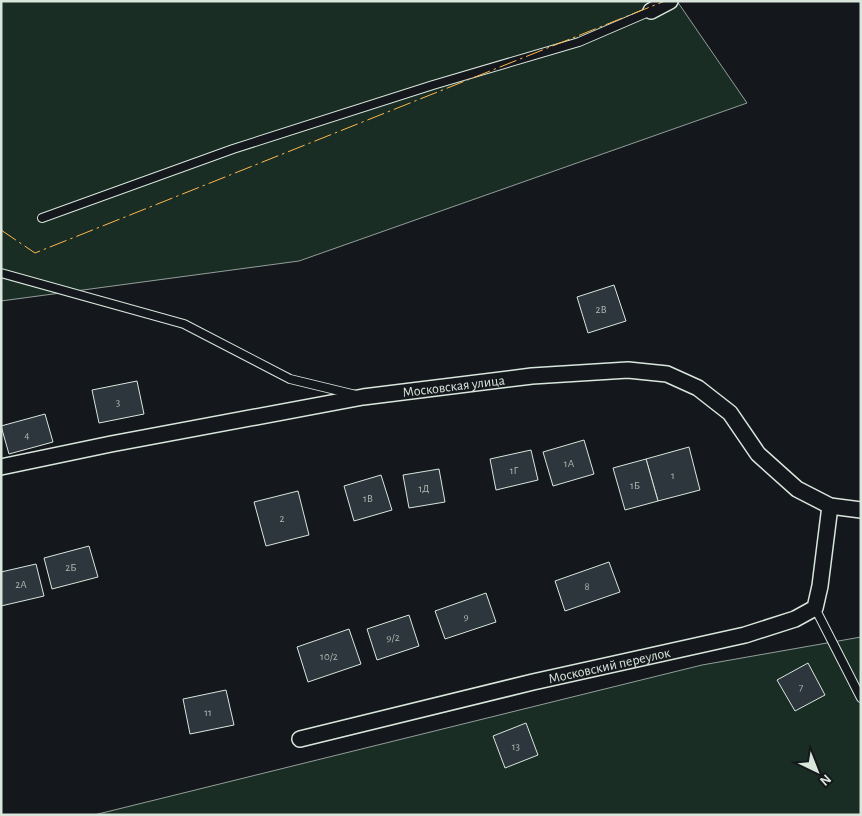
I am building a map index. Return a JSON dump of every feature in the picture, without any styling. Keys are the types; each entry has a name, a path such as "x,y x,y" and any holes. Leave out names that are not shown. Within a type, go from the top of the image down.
{"street":[{"path":"651,11 670,1"},
{"name":"Московская улица","path":"1,467 112,444 363,397 532,376 628,370 667,374 698,388 730,413 758,454 797,489 830,506 861,510"},
{"path":"815,608 820,586 830,506"},
{"name":"Московский переулок","path":"300,740 533,682 745,635 795,618 815,608"}],"lane":[{"path":"42,218 233,149 433,85 579,42 651,11"},
{"path":"1,273 184,324 290,379 363,397"},
{"path":"815,608 861,698"}],"green space":[{"path":"1,1 677,1 747,103 299,261 1,301"},
{"path":"861,637 861,815 94,815 702,665"}],"building":[{"path":"614,285 626,321 588,333 577,297"},
{"path":"137,381 144,414 99,423 92,390"},
{"path":"45,414 53,442 9,454 1,426"},
{"path":"584,440 594,474 553,486 543,452"},
{"path":"689,447 700,490 658,501 646,459"},
{"path":"531,450 538,480 496,490 490,459"},
{"path":"646,459 658,501 625,510 613,468"},
{"path":"439,469 445,502 409,508 403,475"},
{"path":"381,475 392,510 354,521 344,486"},
{"path":"298,491 309,535 266,546 254,502"},
{"path":"89,546 98,577 52,589 44,558"},
{"path":"609,562 620,592 565,611 555,581"},
{"path":"36,564 44,596 1,606 1,572"},
{"path":"486,593 496,622 445,639 435,611"},
{"path":"409,615 419,646 377,660 367,629"},
{"path":"349,629 361,664 308,682 297,647"},
{"path":"808,663 825,695 795,711 777,680"},
{"path":"226,690 234,725 190,734 183,699"},
{"path":"526,723 538,755 505,768 493,736"}],"power":[{"path":"1,230 35,253 665,1"}]}
